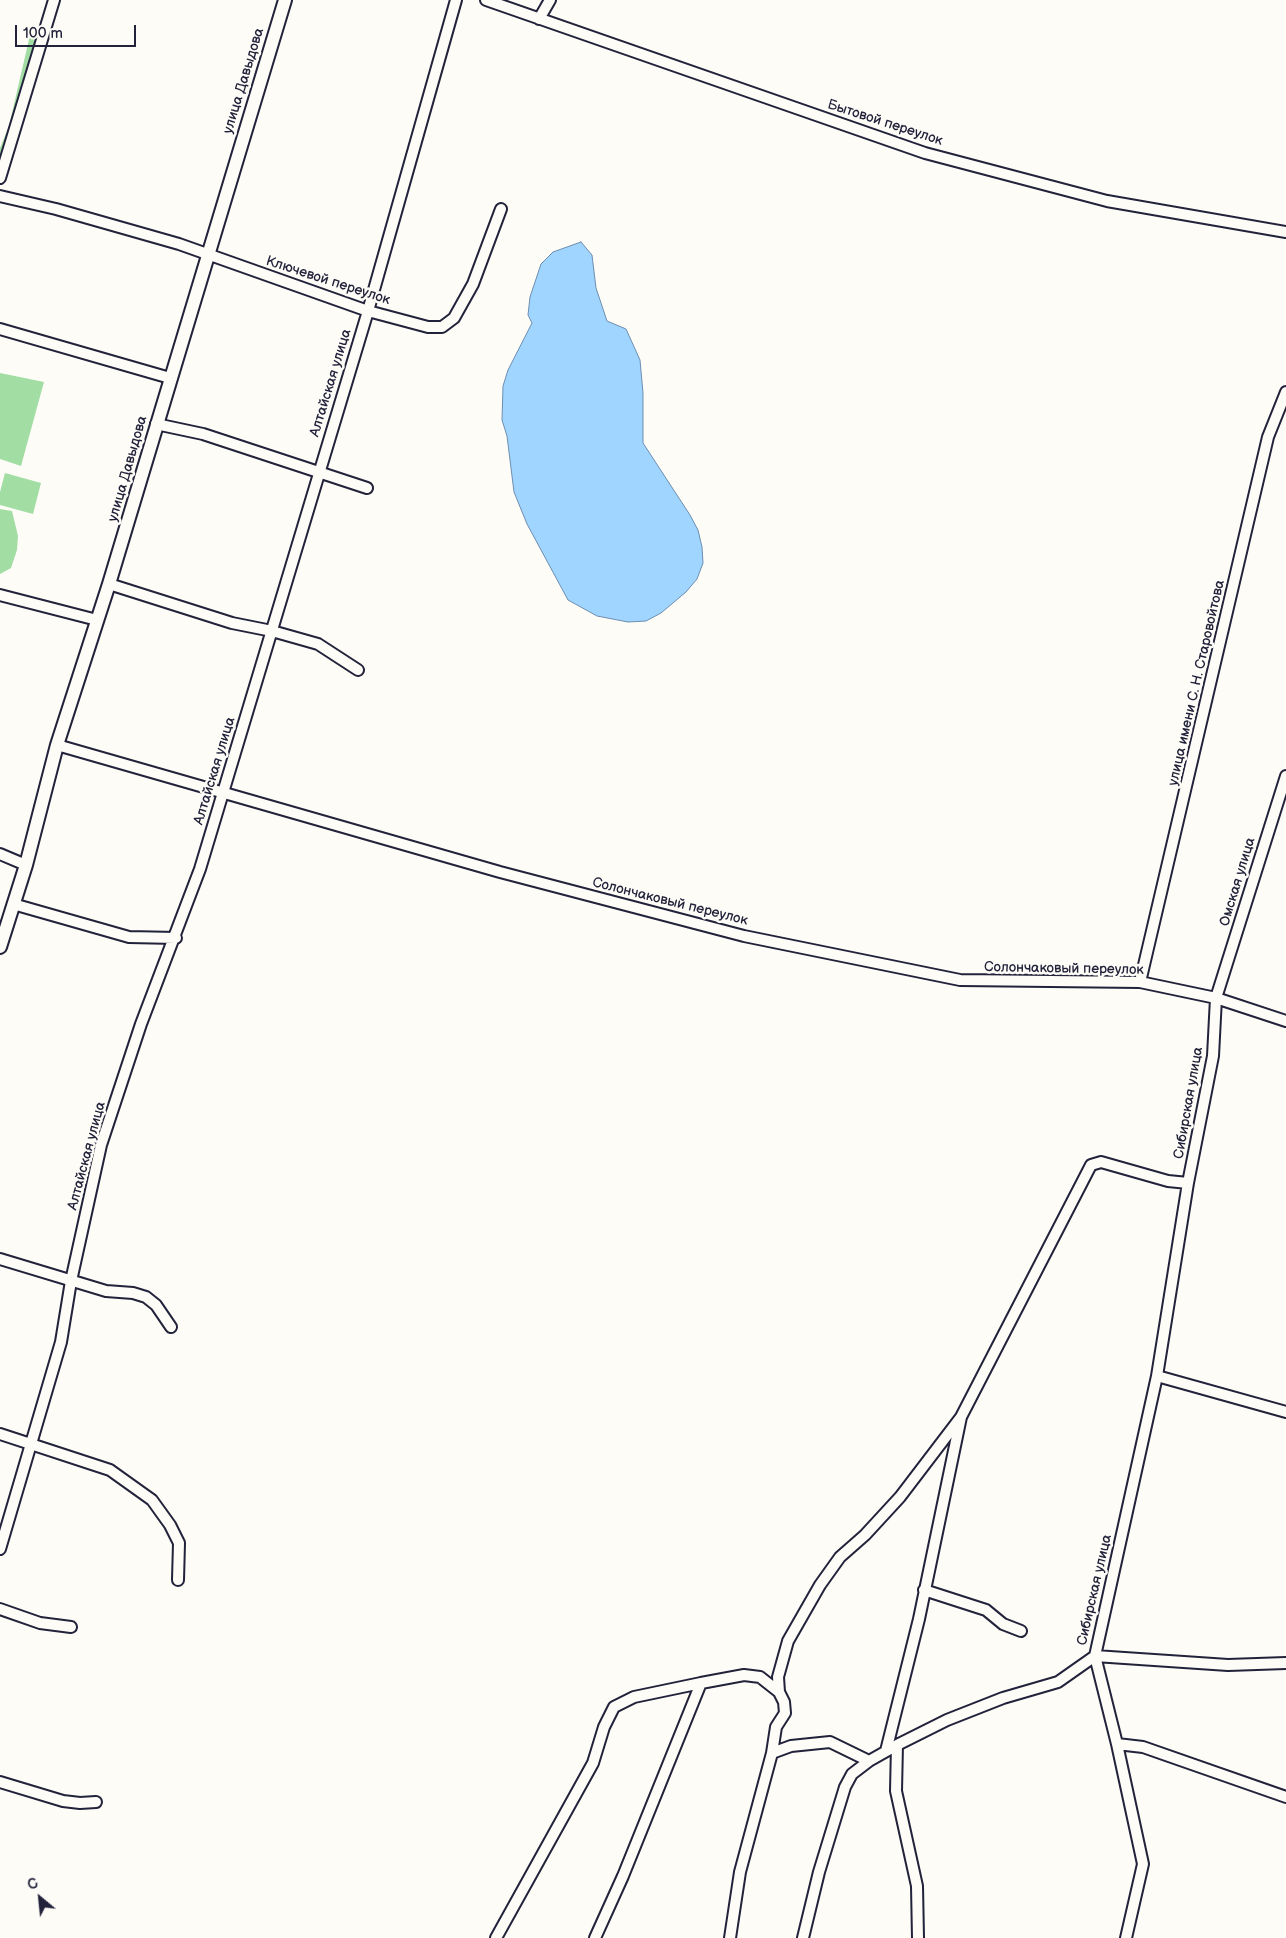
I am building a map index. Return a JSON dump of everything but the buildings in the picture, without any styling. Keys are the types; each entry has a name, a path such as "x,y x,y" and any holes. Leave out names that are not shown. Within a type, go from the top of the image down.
{"main road":[{"name":"улица Давыдова","path":"0,947 26,865 57,745 98,620 285,0"}],"street":[{"path":"0,178 54,0"},
{"name":"Алтайская улица","path":"0,1549 61,1342 71,1281 102,1145 141,1024 176,938 200,869 368,311 456,0"},
{"name":"Бытовой переулок","path":"486,0 925,153 1107,201 1286,232"},
{"path":"539,19 550,0"},
{"name":"Ключевой переулок","path":"0,196 65,211 179,244 368,311 428,327 442,327 454,318 473,284 501,209"},
{"path":"0,330 170,378"},
{"name":"улица имени С. Н. Старовойтова","path":"1140,982 1268,437 1286,392"},
{"path":"156,424 203,434 367,488"},
{"path":"109,584 232,623 272,631 318,644 358,670"},
{"path":"0,595 98,620"},
{"name":"Солончаковый переулок","path":"57,745 500,872 744,936 960,980 1140,982 1216,998 1286,1021"},
{"name":"Омская улица","path":"1216,998 1286,776"},
{"path":"0,854 26,865"},
{"path":"13,904 128,937 176,938"},
{"name":"Сибирская улица","path":"803,1938 819,1872 845,1788 852,1774 886,1751 947,1720 979,1707 1058,1682 1095,1656 1157,1376 1188,1183 1213,1056 1216,998"},
{"path":"730,1938 740,1872 772,1753 776,1727 785,1713 779,1692 778,1677 788,1641 820,1585 840,1557 865,1535 900,1497 961,1417 1092,1165 1101,1162 1168,1181 1188,1183"},
{"path":"0,1259 106,1291 132,1294 146,1298 156,1306 171,1327"},
{"path":"1157,1376 1286,1412"},
{"path":"886,1751 919,1619 961,1417"},
{"path":"0,1434 31,1442 110,1470 152,1500 170,1524 179,1543 178,1580"},
{"path":"924,1590 986,1610 1003,1624 1021,1631"},
{"path":"0,1610 40,1623 71,1627"},
{"path":"1126,1938 1143,1864 1118,1744 1095,1656 1228,1666 1286,1663"},
{"path":"496,1938 593,1763 604,1727 614,1707 634,1697 744,1675 760,1677 779,1692"},
{"path":"595,1938 623,1876 701,1683"},
{"path":"772,1753 791,1746 830,1742 869,1761"},
{"path":"1118,1744 1143,1748 1286,1797"},
{"path":"897,1745 896,1791 917,1886 918,1938"},
{"path":"0,1782 63,1801 80,1804 96,1802"}],"green space":[{"path":"34,34 35,41 0,163 0,148 9,126 30,35"},
{"path":"0,373 44,382 21,466 0,459"},
{"path":"5,473 41,483 33,514 0,505 0,492"},
{"path":"0,509 12,511 18,536 17,550 11,568 0,574"}],"water":[{"path":"581,242 592,255 596,288 607,321 626,329 640,360 643,393 643,443 690,515 698,530 702,547 703,563 697,579 686,592 661,613 646,621 628,622 597,616 568,600 527,524 514,492 507,436 502,420 503,386 508,370 532,323 528,315 530,297 541,264 553,252"}]}
